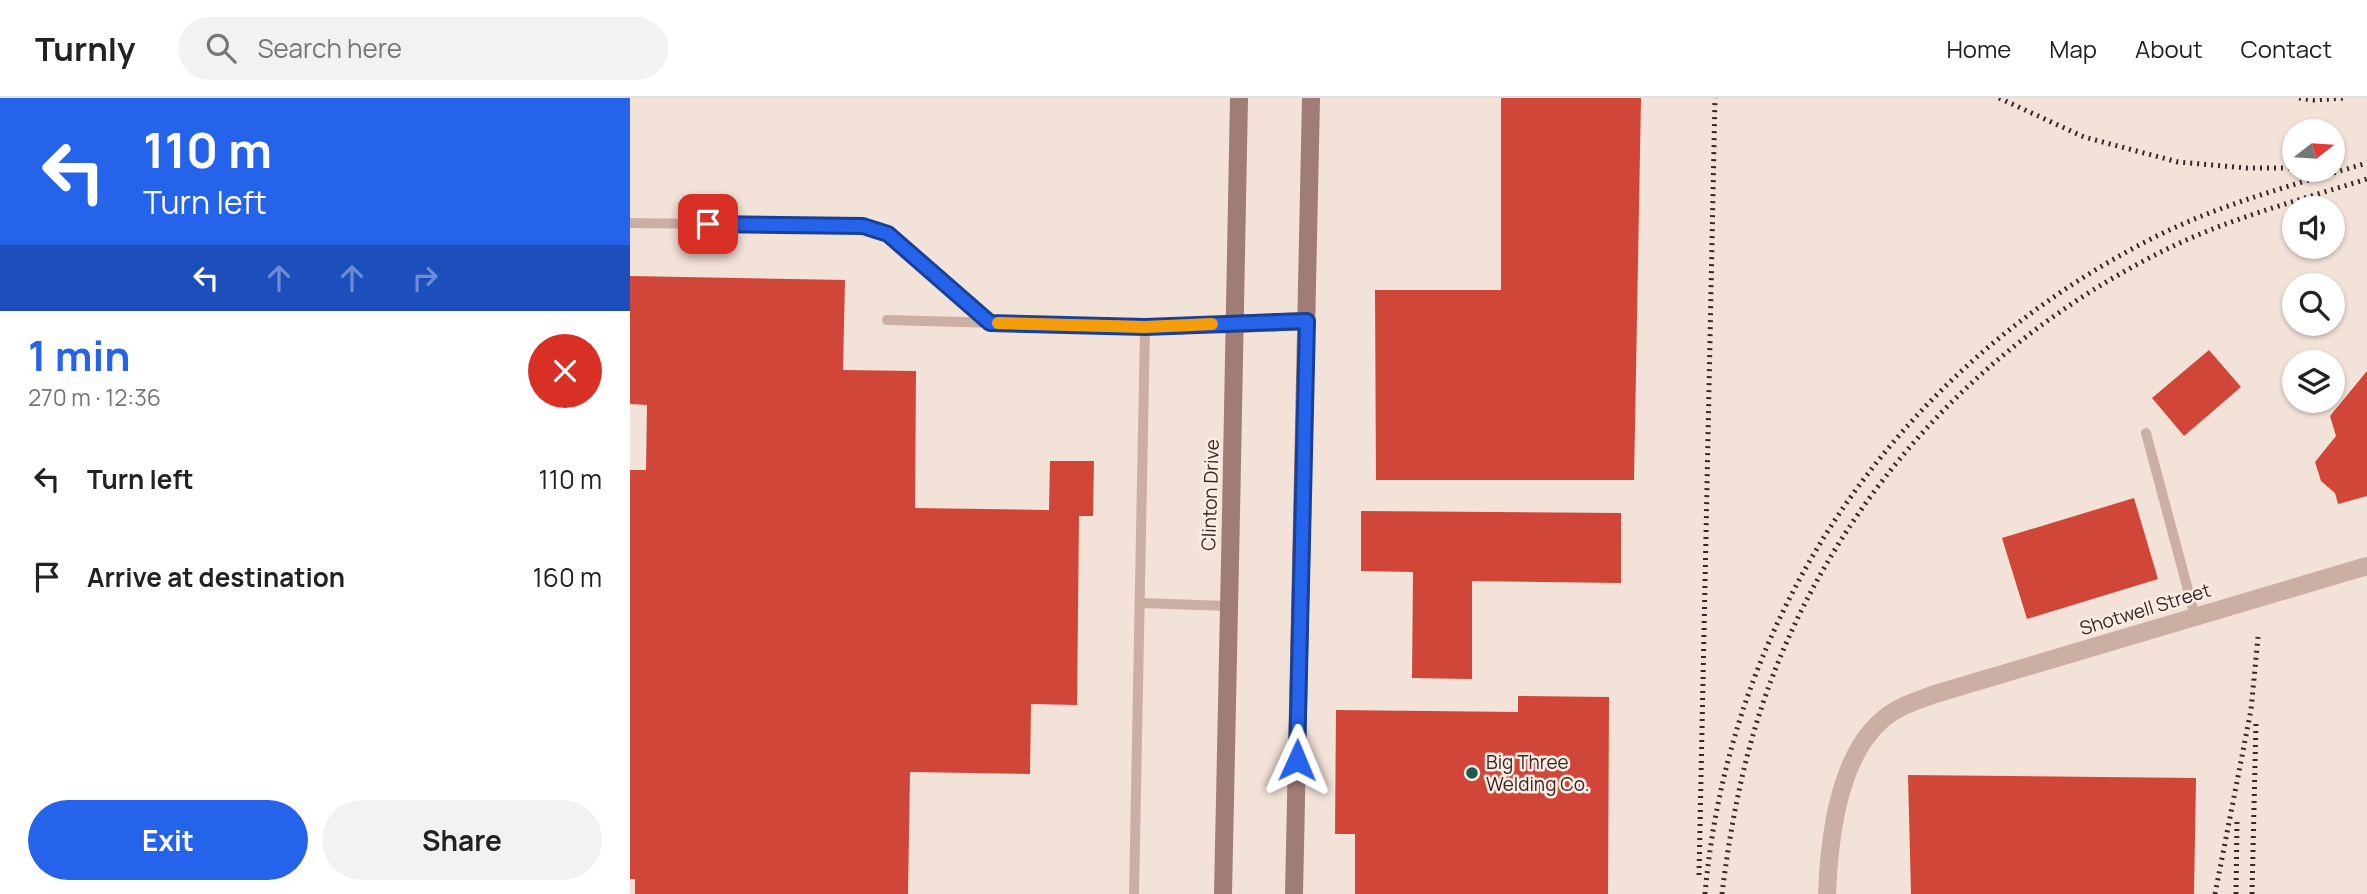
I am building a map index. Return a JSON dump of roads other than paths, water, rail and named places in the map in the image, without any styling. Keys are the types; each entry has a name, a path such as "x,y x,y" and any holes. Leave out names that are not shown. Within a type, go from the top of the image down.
{"main road":[{"name":"Clinton Drive","path":"1223,894 1237,324 1239,98"},
{"path":"1294,894 1311,98"},
{"path":"1237,324 1307,321"}],"street":[{"name":"Shotwell Street","path":"1827,894 1833,825 1844,786 1860,749 1880,722 1895,711 1935,694 2367,566"}],"lane":[{"path":"630,223 863,226 888,234 990,323"},
{"path":"887,320 1145,327 1237,324"},
{"path":"1134,894 1145,327"},
{"path":"2146,433 2195,616"},
{"path":"1140,603 1228,606"}],"railway":[{"path":"1699,875 1715,98"},
{"path":"1999,98 2084,137 2178,162 2282,168"},
{"path":"2299,98 2345,98"},
{"path":"1705,894 1721,790 1749,691 1790,597 1842,510 1904,430 1976,358 2057,295 2147,241 2227,206 2367,163"},
{"path":"1722,894 1733,821 1749,750 1763,703 1792,630 1828,561 1871,496 1920,435 1974,380 2034,331 2098,287 2167,249 2215,228 2367,179"},
{"path":"2215,894 2251,710 2258,637"},
{"path":"2252,894 2256,721"},
{"path":"2236,894 2237,821"}],"place":[{"name":"Big Three Welding Co.","path":"1472,773"}]}
